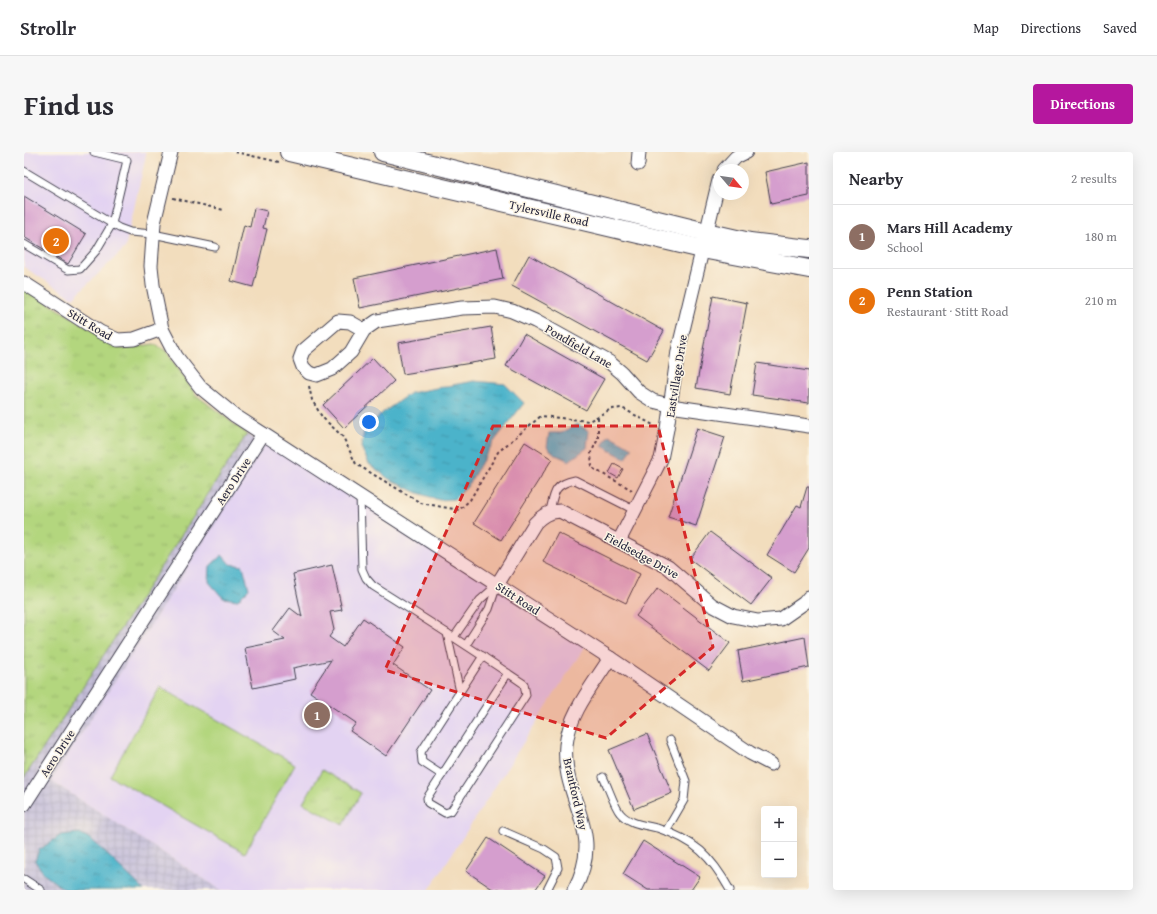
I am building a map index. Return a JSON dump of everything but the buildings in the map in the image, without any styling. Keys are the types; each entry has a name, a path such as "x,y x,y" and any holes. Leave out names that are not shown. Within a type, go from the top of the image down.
{"main road":[{"name":"Tylersville Road","path":"289,152 702,249 809,269"},
{"name":"Tylersville Road","path":"383,152 706,232 750,242 809,249"}],"street":[{"path":"171,152 160,195 153,234 152,279 162,329 176,356 201,388 218,404 264,434"},
{"path":"730,164 736,157 746,152"},
{"name":"Eastvillage Drive","path":"619,541 661,459 671,406 678,351 714,200"},
{"name":"Stitt Road","path":"24,283 100,332 118,340 134,339 162,329"},
{"name":"Pondfield Lane","path":"364,330 370,325 385,319 462,308 495,307 512,311 558,333 609,362 645,397 671,406 809,426"},
{"path":"338,320 350,322 364,330 351,352 325,373 313,374 303,367 300,359 303,351 338,320"},
{"name":"Stitt Road","path":"264,434 610,658 750,753 771,764"},
{"name":"Aero Drive","path":"24,805 264,434"},
{"name":"Fieldsedge Drive","path":"550,512 560,511 568,514 668,567 712,605 733,616 758,622 781,619 809,598"},
{"path":"497,585 535,523 541,516 550,512"},
{"name":"Brantford Way","path":"574,890 584,867 587,843 585,827 568,770 566,744 571,724 577,710 610,658"}],"lane":[{"path":"24,244 68,270 80,269 96,251 112,224 127,160 94,152"},
{"path":"24,171 112,224 130,232 153,234 215,247"},
{"path":"550,512 554,492 564,482 575,480 636,510"},
{"path":"360,495 362,569 366,578 373,586 484,656 524,684 526,695 451,811 445,813 428,803 428,798 508,673"},
{"path":"454,637 480,600 497,585"},
{"path":"466,645 489,609 497,585"},
{"path":"447,633 460,692"},
{"path":"442,775 422,762 421,752 484,656"},
{"path":"666,831 684,800 686,781 670,740"},
{"path":"603,777 620,813 634,823 666,831 686,840 710,859 730,890"},
{"path":"504,831 544,849 556,857 558,868 547,890"},
{"path":"24,879 41,890"}],"path":[{"path":"160,195 224,210"},
{"path":"310,382 309,391 322,417 343,437 356,464 421,503 459,510 470,500 498,452 541,416 589,421 611,409 622,408 642,420 660,428"},
{"path":"598,417 598,439 591,453 592,468 636,493"}],"highlighted area":[{"path":"493,426 658,426 713,647 606,738 385,670"}],"shaded area":[{"path":"24,152 145,152 146,155 125,248 73,298 24,267"},
{"path":"247,434 265,446 51,781 221,890 24,890 24,778"},
{"path":"270,438 587,643 429,890 221,890 51,781"}],"green space":[{"path":"24,288 123,349 154,344 166,351 196,395 247,434 24,778"},
{"path":"160,687 295,764 245,853 110,776"},
{"path":"322,770 361,793 343,825 303,803"}],"water":[{"path":"474,381 505,384 524,403 493,443 467,487 454,499 439,500 418,493 389,479 369,464 361,447 364,432 381,414 410,393"},
{"path":"577,424 589,431 587,448 569,461 556,455 547,447 549,433 562,433"},
{"path":"609,435 632,448 626,459 602,446"},
{"path":"222,555 230,564 243,566 249,589 238,600 223,598 209,582 210,566"},
{"path":"80,833 92,840 144,890 65,890 45,875 35,861 39,850 61,835"}],"place":[{"name":"Penn Station","path":"56,241"},
{"name":"Mars Hill Academy","path":"317,715"}]}
